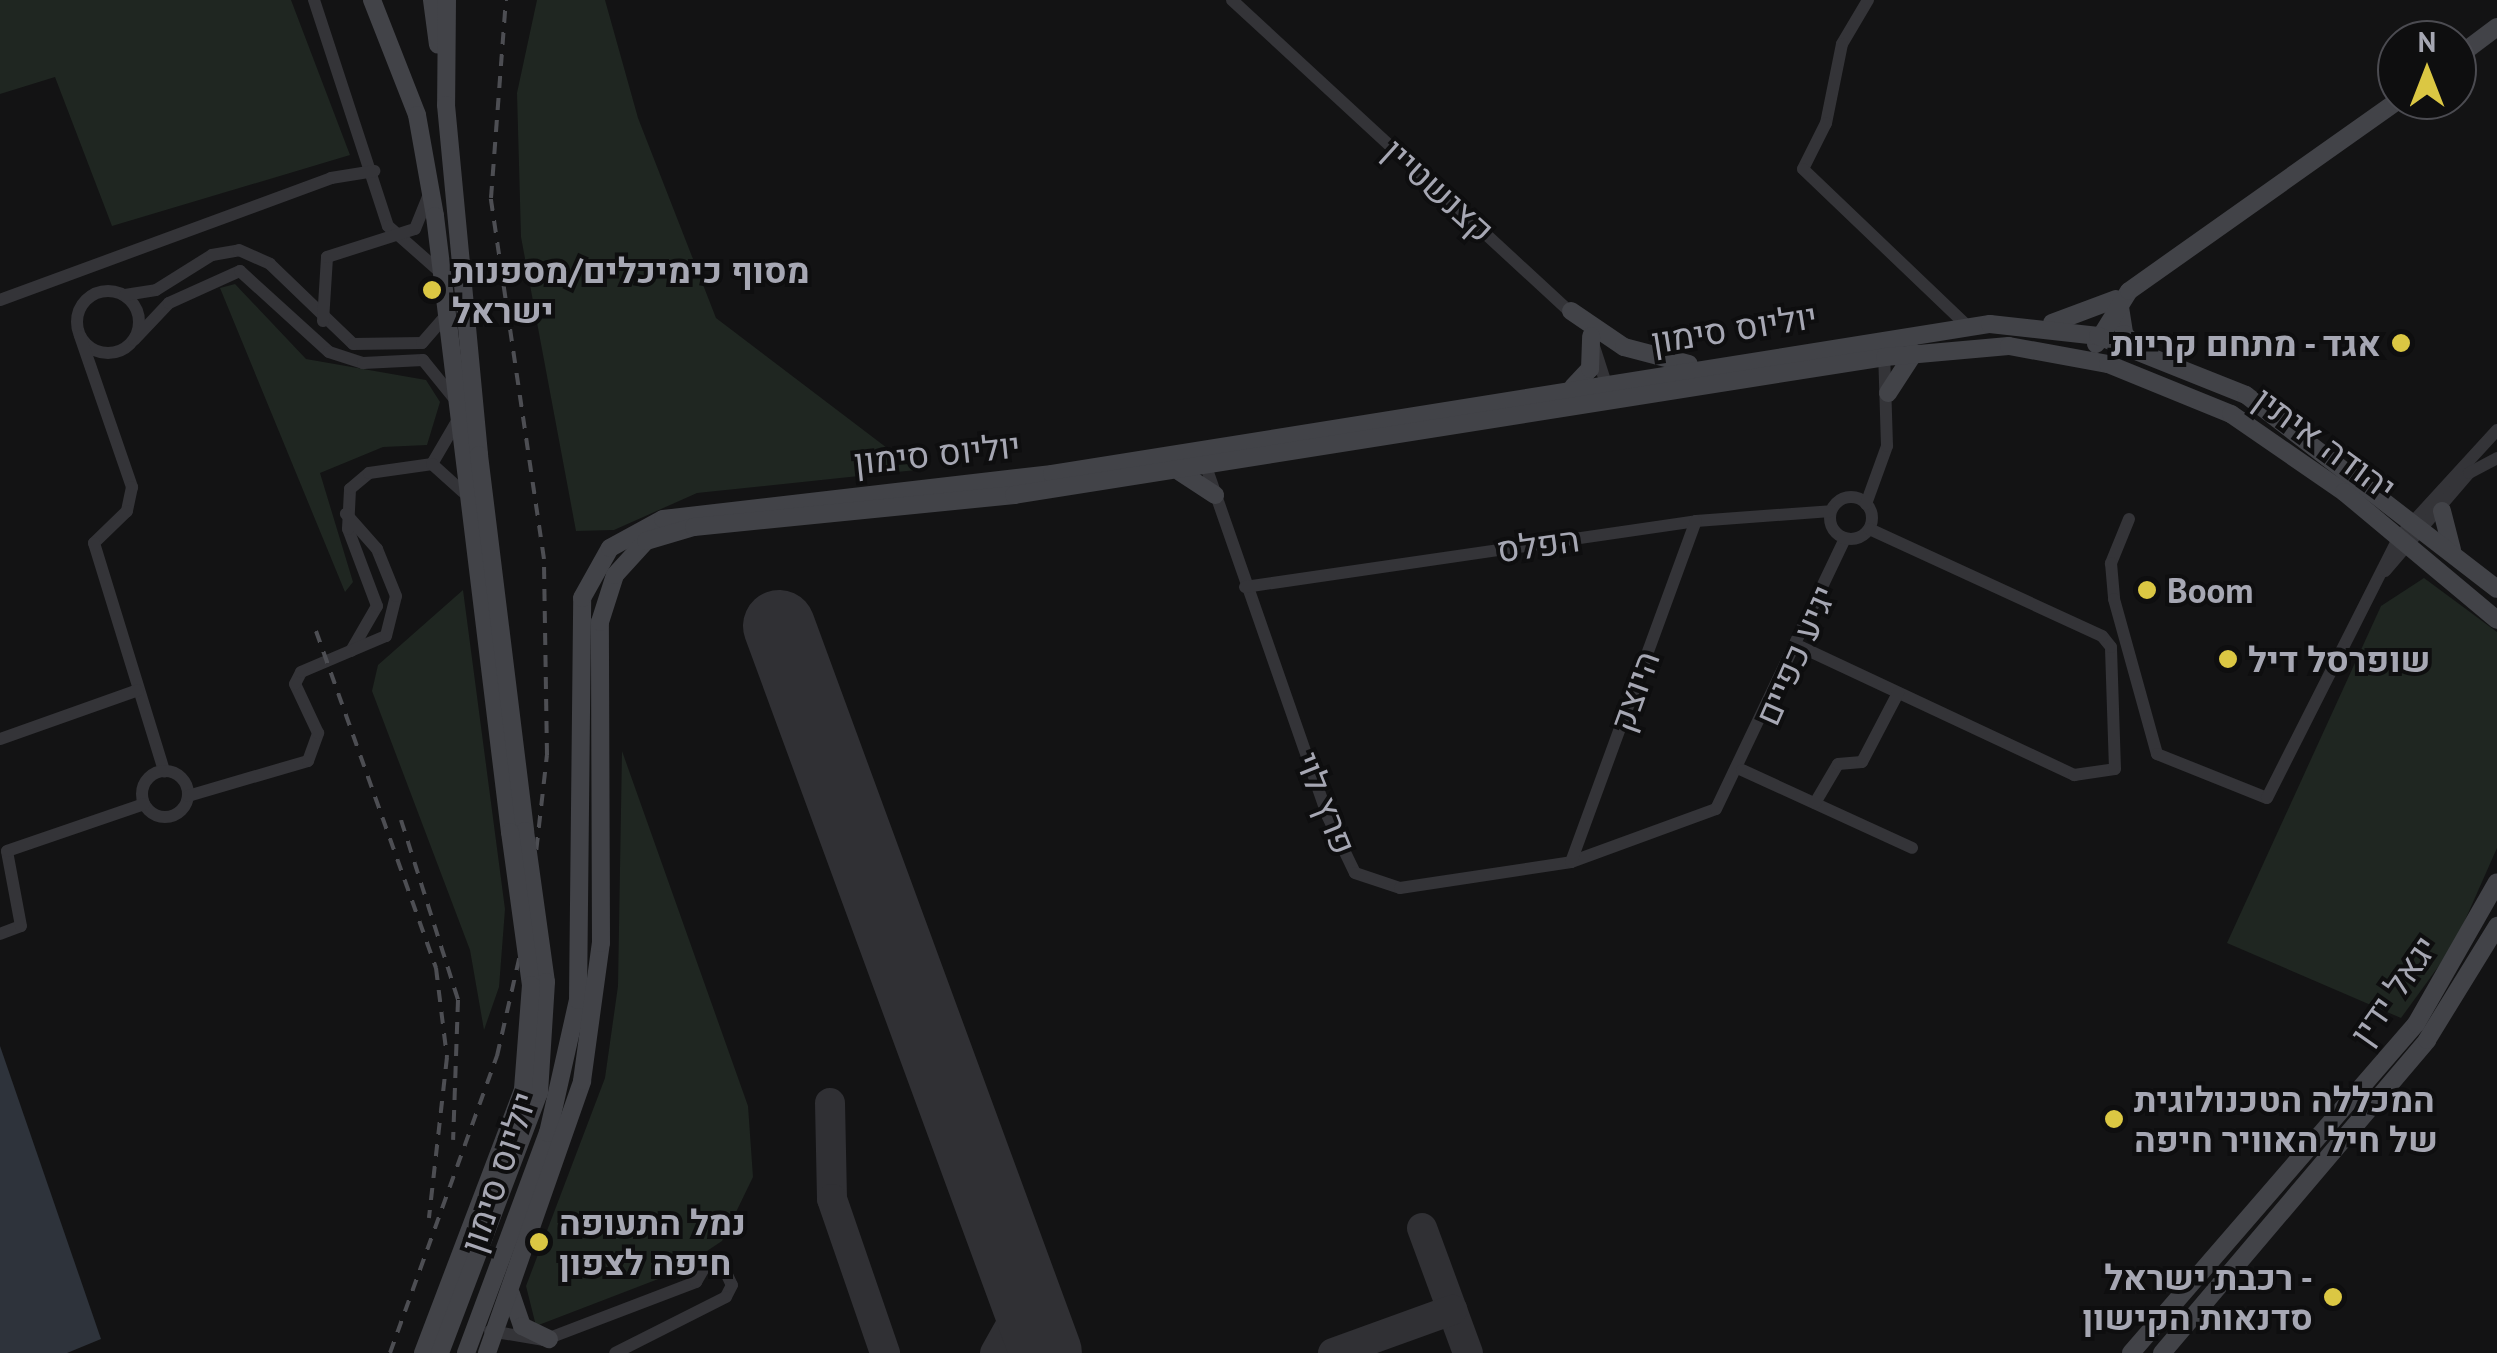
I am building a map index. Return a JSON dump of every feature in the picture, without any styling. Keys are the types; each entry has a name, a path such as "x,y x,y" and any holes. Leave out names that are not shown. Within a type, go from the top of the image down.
{"street":[{"path":"314,0 392,231 424,250 443,278"},
{"path":"372,0 417,114 430,188 443,278 463,492 517,832"},
{"path":"432,0 446,104 517,832 530,984 531,1091 440,1353"},
{"path":"446,104 447,0"},
{"name":"קצנשטיין","path":"1232,0 1571,311 1590,336 1607,382 1610,403"},
{"path":"1868,0 1842,44 1826,122 1804,170 1966,325"},
{"path":"2029,326 2088,314 2124,296 2377,116"},
{"path":"0,300 330,178 374,172"},
{"path":"323,321 327,257 392,231 420,225 430,188"},
{"path":"188,796 184,781 164,771 94,544 98,530 127,511 132,487 88,374 80,336 87,298 156,290 212,254 238,250 270,264 323,321 353,344 380,348 422,344 446,314"},
{"path":"88,374 134,340 169,303 240,271 330,352 363,363 423,360 454,398"},
{"path":"299,294 326,289"},
{"path":"125,295 140,320 134,340"},
{"path":"2091,359 2098,336 2124,296"},
{"path":"2124,296 2124,334 2148,352"},
{"path":"1571,311 1640,354 1710,366"},
{"name":"יוליוס סימון","path":"466,1353 548,1133 576,1014 581,612 610,548 686,512 1052,474 1200,446 1882,336 1966,325 2029,326 2098,336"},
{"path":"80,336 95,351 117,352"},
{"path":"1571,388 1590,368 1590,336"},
{"path":"1869,529 1866,504 1887,446 1888,393 1882,336"},
{"name":"יהודה איתין","path":"2098,336 2148,352 2285,419 2497,588"},
{"name":"יוליוס סימון","path":"487,1353 568,1136 590,1043 601,944 600,622 624,560 646,540 694,526 1172,472 1915,352 2009,346 2091,359"},
{"path":"1888,393 1915,352"},
{"name":"יהודה איתין","path":"2091,359 2231,414 2405,542 2497,620"},
{"path":"351,651 377,606 346,514 358,478 432,464 456,422"},
{"path":"2129,520 2111,563 2114,599 2157,754 2254,798 2275,788 2385,572 2497,430"},
{"name":"פרץ לוי","path":"1200,446 1245,587 1355,873 1400,888 1571,862 1685,826 1716,809 1742,770"},
{"path":"2420,524 2442,511 2470,474 2497,458"},
{"path":"1215,495 1217,472 1230,461"},
{"path":"432,464 463,492"},
{"path":"1172,472 1197,476 1215,495"},
{"name":"הפלס","path":"1245,587 1696,521 1832,511 1847,498 1866,504"},
{"path":"1801,647 2074,775 2115,768 2111,647 2102,636 1869,529 1846,539 1832,511"},
{"path":"2442,511 2452,551"},
{"path":"0,934 21,926 22,914 7,851 144,804 170,817 188,796 308,761 318,732 295,684 301,672 386,636 397,608 377,549 346,514"},
{"name":"היוצק","path":"1571,862 1696,521"},
{"name":"יגיע כפיים","path":"1742,770 1801,647 1846,539"},
{"path":"0,739 138,690"},
{"path":"1815,804 1838,764 1862,762 1898,693"},
{"path":"1742,770 1912,848"},
{"path":"144,804 145,782 164,771"},
{"name":"יגאל ידין","path":"2130,1353 2416,1024 2497,882"},
{"name":"יגאל ידין","path":"2162,1353 2427,1040 2497,926"},
{"path":"423,1353 531,1091"},
{"path":"474,1333 549,1339 696,1282 710,1258 722,1264 732,1285 726,1297 615,1353"},
{"path":"511,1292 516,1318 549,1339"}],"shaded area":[{"path":"0,0 291,0 350,155 112,226 55,77 0,94"},
{"path":"537,0 605,0 638,118 716,318 916,470 697,493 614,530 576,531 521,237 517,93"},
{"path":"235,284 306,359 426,380 440,402 427,445 383,447 320,473 353,582 345,592 220,288"},
{"path":"2424,578 2497,632 2497,848 2454,945 2401,1018 2227,943 2381,606"},
{"path":"463,590 505,909 499,987 484,1030 470,950 372,691 378,665"},
{"path":"622,751 748,1106 753,1177 722,1241 674,1273 536,1326 526,1286 605,1078 618,986"},
{"path":"0,1046 101,1339 67,1353 0,1353"}],"taxiway":[{"path":"830,1103 832,1199 885,1353"},
{"path":"1422,1228 1468,1353"},
{"path":"995,1353 1018,1312 1020,1284"},
{"path":"1333,1353 1452,1310"}],"runway":[{"path":"779,626 1046,1353"}],"railway":[{"path":"390,1353 497,1056 529,915 547,755 544,559 491,198 506,0"},
{"path":"316,631 436,968 447,1057 429,1218"},
{"path":"401,820 458,1000 453,1140"}],"place":[{"name":"מסוף כימיכלים/מספנות ישראל","path":"432,290"},
{"name":"אגד - מתחם קריות","path":"2401,343"},
{"name":"Boom","path":"2147,590"},
{"name":"שופרסל דיל","path":"2228,659"},
{"name":"המכללה הטכנולוגית של חיל האוויר חיפה","path":"2114,1119"},
{"name":"נמל התעופה חיפה לצפון","path":"539,1242"},
{"name":"רכבת ישראל - סדנאות הקישון","path":"2333,1297"}]}
